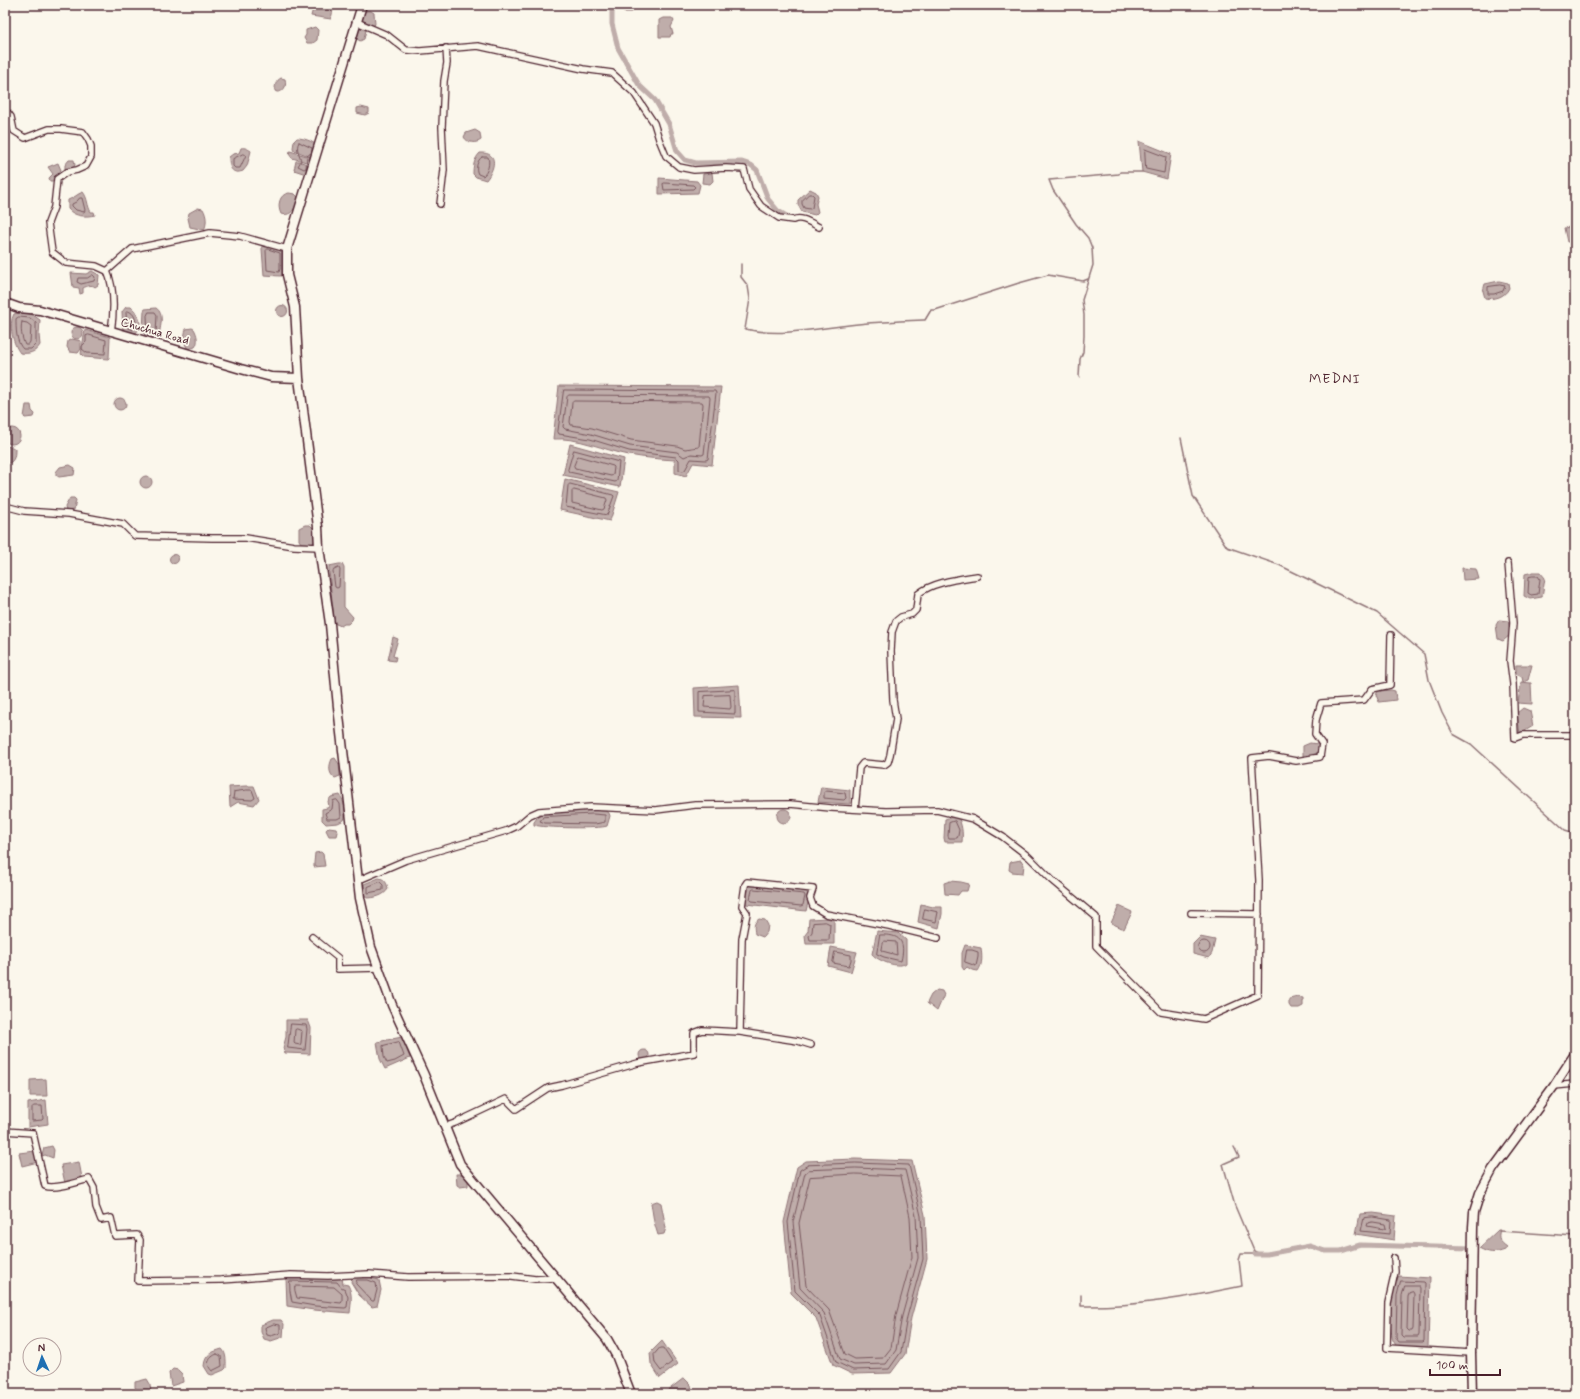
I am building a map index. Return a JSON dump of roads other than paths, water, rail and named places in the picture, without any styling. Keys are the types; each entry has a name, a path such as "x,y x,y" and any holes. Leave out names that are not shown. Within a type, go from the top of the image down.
{"main road":[{"path":"362,5 287,249 288,275 295,307 299,378 318,527 319,547 330,624 360,898 370,947 392,1006 424,1075 460,1164 607,1339 616,1355 631,1394"},
{"name":"Chuchua Road","path":"5,303 19,308 40,310 111,332 271,377 299,378"},
{"path":"1472,1394 1471,1353 1474,1212 1480,1193 1493,1168 1554,1086 1575,1054"}],"street":[{"path":"356,22 386,35 406,50 420,51 478,46 583,69 612,73 634,93 654,122 666,156 679,167 694,170 726,168 744,169 749,189 761,206 779,218 804,220 819,227"},
{"path":"440,204 444,170 442,127 444,81 447,63 446,48"},
{"path":"5,113 8,113 11,117 14,131 25,138 49,130 61,129 83,132 88,139 91,146 91,157 86,166 67,172 57,179 54,208 48,223 52,252 66,263 96,266 107,271 110,279 114,308 111,332"},
{"path":"107,271 132,249 210,233 240,236 287,249"},
{"path":"5,506 24,511 69,514 123,524 135,536 246,538 294,546 319,547"},
{"path":"1508,563 1513,623 1510,661 1513,684 1515,738 1523,735 1575,735"},
{"path":"856,810 859,768 863,763 884,764 888,762 890,755 896,719 893,700 891,651 892,632 896,621 901,616 912,614 916,610 918,594 923,590 951,581 977,576"},
{"path":"358,880 406,860 506,831 517,826 530,815 539,811 591,807 656,810 695,805 740,804 790,804 886,811 937,810 973,819 1003,837 1029,857 1052,880 1096,916 1096,946 1161,1012 1204,1019 1258,995 1259,914 1252,758 1269,756 1296,761 1320,757 1322,744 1315,734 1321,703 1364,700 1372,689 1390,685 1391,635"},
{"path":"740,1032 742,939 747,913 742,906 745,885 747,882 813,889 810,898 813,906 826,914 889,926 938,938"},
{"path":"1191,912 1259,914"},
{"path":"312,937 338,958 338,969 379,968"},
{"path":"444,1127 455,1124 506,1099 516,1109 548,1088 638,1063 694,1053 694,1033 702,1030 740,1032 798,1041 811,1045"},
{"path":"1554,1086 1575,1084"},
{"path":"5,1131 33,1133 45,1186 61,1186 89,1179 94,1188 96,1207 102,1220 111,1218 115,1236 137,1235 140,1240 138,1280 221,1280 291,1275 328,1276 368,1274 408,1277 512,1276 535,1279 555,1278"},
{"path":"1394,1258 1395,1272 1388,1303 1387,1348 1471,1353"}],"water":[{"path":"314,5 334,5 331,19 311,16"},
{"path":"624,5 636,5 632,12 624,12"},
{"path":"365,11 371,11 374,13 375,24 372,27 362,23 360,19"},
{"path":"663,18 672,18 674,21 671,27 673,34 671,34 670,37 659,37 659,20"},
{"path":"315,27 318,30 317,40 313,43 307,43 304,38 306,35 306,30"},
{"path":"361,28 365,28 366,30 364,39 360,41 357,39"},
{"path":"281,78 285,79 285,86 283,90 277,92 275,91 276,85"},
{"path":"361,107 369,109 369,113 365,115 357,113 357,108"},
{"path":"475,130 480,133 481,140 477,142 467,141 464,137 466,133"},
{"path":"297,138 308,140 317,146 311,157 294,150 294,141"},
{"path":"1139,141 1171,154 1167,179 1142,172"},
{"path":"241,148 251,151 247,166 243,171 236,172 232,170 229,157 233,154 239,153"},
{"path":"290,151 312,159 310,163 292,158 289,154"},
{"path":"480,153 490,155 494,162 486,180 476,177 473,174 474,163"},
{"path":"69,160 74,160 75,165 73,168 67,170 65,169 65,165"},
{"path":"296,161 310,165 306,174 294,170"},
{"path":"58,163 61,170 54,181 50,181 49,178 53,174 48,167"},
{"path":"712,173 713,181 710,184 702,183 703,174"},
{"path":"659,178 697,181 700,185 698,193 659,194"},
{"path":"810,189 816,192 818,196 816,204 818,212 815,215 802,212 798,205 798,200"},
{"path":"83,192 91,212 94,212 95,215 81,216 74,214 68,209 68,200"},
{"path":"289,193 295,194 298,197 296,204 293,210 288,214 281,214 279,204 281,198"},
{"path":"198,208 203,209 206,217 206,225 204,230 190,227 188,218 189,213"},
{"path":"1575,226 1575,241 1567,242 1564,228"},
{"path":"265,245 282,249 284,252 283,275 264,275 262,246"},
{"path":"92,271 99,275 98,285 95,287 91,285 83,288 83,293 80,294 79,288 73,287 71,273 86,274"},
{"path":"1499,281 1508,283 1509,288 1505,294 1492,299 1485,298 1483,291 1485,284"},
{"path":"280,306 284,306 286,307 286,315 280,316 277,313 277,309"},
{"path":"126,307 131,307 134,310 140,321 139,328 134,334 124,332 123,330 122,312"},
{"path":"156,308 161,317 161,325 159,336 154,339 145,336 143,330 144,311 145,309"},
{"path":"23,312 33,315 40,320 40,345 36,350 29,353 20,353 17,349 11,329 14,314"},
{"path":"79,327 82,328 82,338 75,339 72,338 71,331 72,328"},
{"path":"192,328 196,333 197,343 195,347 188,349 184,339 186,329"},
{"path":"85,330 110,337 108,359 84,357 81,354"},
{"path":"72,339 81,341 81,349 78,353 70,352 67,347 68,341"},
{"path":"559,386 721,387 712,465 693,463 686,476 675,473 675,460 635,456 582,442 553,439"},
{"path":"118,398 122,398 126,404 122,410 118,410 114,406 114,402"},
{"path":"26,405 31,405 32,411 35,414 34,417 24,417"},
{"path":"12,428 18,430 20,436 18,442 12,444 6,442 4,436 6,430"},
{"path":"570,444 624,459 620,487 563,475"},
{"path":"5,446 15,449 15,455 12,461 5,464"},
{"path":"70,465 75,468 74,475 59,477 56,475 56,472 60,467"},
{"path":"148,476 151,477 151,487 144,488 141,487 140,480 141,477"},
{"path":"565,479 619,492 610,521 560,510"},
{"path":"70,498 74,498 76,500 74,510 66,511 65,507"},
{"path":"305,525 310,525 315,530 315,540 312,544 301,543 299,540 299,528"},
{"path":"172,555 176,555 178,559 176,563 172,563 170,561 170,557"},
{"path":"342,564 344,568 344,607 353,617 348,624 341,626 336,624 334,620 329,571 329,566"},
{"path":"1462,568 1476,569 1479,579 1463,580"},
{"path":"1540,572 1545,578 1542,597 1530,599 1524,596 1525,574"},
{"path":"1499,620 1508,621 1511,634 1503,641 1498,639 1496,625"},
{"path":"393,637 398,639 393,656 396,657 395,661 388,660"},
{"path":"1516,665 1532,665 1528,680 1523,682 1522,677 1516,674"},
{"path":"1521,682 1531,683 1532,704 1518,703"},
{"path":"739,685 741,718 695,717 694,688"},
{"path":"1378,691 1395,691 1396,700 1379,702 1376,695"},
{"path":"1523,708 1530,711 1533,726 1520,734 1517,713"},
{"path":"1310,743 1318,744 1318,755 1303,757 1303,746"},
{"path":"335,758 339,764 340,776 335,778 331,774 330,764 332,759"},
{"path":"254,786 259,799 254,805 238,802 230,807 229,787"},
{"path":"821,787 850,790 850,804 818,802"},
{"path":"340,795 345,807 344,820 338,823 326,824 322,820 322,809 329,807 328,801 331,797"},
{"path":"781,809 787,809 791,813 791,819 787,823 781,823 777,819 777,813"},
{"path":"559,811 605,811 609,813 610,816 607,826 594,828 571,828 534,825 534,822 540,814"},
{"path":"958,817 962,829 962,842 945,842 945,819"},
{"path":"329,827 336,828 338,832 337,836 329,836 326,830"},
{"path":"321,852 323,854 325,866 314,867 315,853"},
{"path":"1021,860 1024,865 1023,873 1012,872 1009,870 1010,862"},
{"path":"379,878 383,879 388,889 381,895 367,898 364,894 364,884"},
{"path":"950,881 969,884 967,891 961,891 958,895 945,894 944,883"},
{"path":"749,884 811,890 806,911 746,904"},
{"path":"921,904 933,907 942,907 939,928 918,922"},
{"path":"1119,906 1132,912 1124,929 1111,923"},
{"path":"827,918 834,920 834,944 806,944 805,935 808,931 809,919"},
{"path":"759,919 765,920 768,925 767,932 763,937 755,934 754,925"},
{"path":"877,931 898,933 906,940 906,963 903,965 894,965 875,957 872,954"},
{"path":"1200,937 1215,940 1212,953 1209,958 1193,954 1193,944"},
{"path":"965,945 981,948 982,957 978,971 967,967 964,970 962,967 962,953"},
{"path":"831,947 857,952 851,972 828,966"},
{"path":"937,990 942,991 944,995 937,1011 927,1003 931,995"},
{"path":"1298,997 1303,998 1303,1006 1299,1008 1291,1008 1289,1005 1289,999"},
{"path":"286,1020 308,1020 311,1028 310,1054 285,1053 283,1048 286,1037"},
{"path":"402,1037 410,1058 385,1069 380,1059 377,1042"},
{"path":"642,1050 646,1050 648,1051 648,1059 642,1060 639,1057 639,1053"},
{"path":"46,1079 47,1096 30,1096 30,1080"},
{"path":"46,1100 48,1124 28,1127 28,1103"},
{"path":"52,1146 54,1150 53,1158 45,1155 42,1156 44,1148"},
{"path":"35,1151 38,1162 22,1166 19,1153"},
{"path":"855,1159 912,1161 925,1215 927,1259 911,1318 905,1354 891,1373 852,1374 833,1365 816,1318 791,1293 784,1222 797,1167 806,1161"},
{"path":"79,1162 82,1178 65,1183 61,1165"},
{"path":"456,1174 466,1174 471,1180 468,1182 468,1186 460,1187 457,1185"},
{"path":"657,1201 661,1203 666,1228 664,1234 658,1235 651,1203"},
{"path":"1373,1213 1396,1216 1394,1240 1356,1234 1360,1214"},
{"path":"1498,1230 1500,1230 1500,1240 1507,1247 1505,1250 1492,1252 1479,1248"},
{"path":"371,1276 371,1278 379,1280 381,1290 377,1306 372,1307 359,1295 351,1282 352,1277"},
{"path":"1399,1276 1430,1278 1428,1347 1396,1346 1392,1339 1392,1296"},
{"path":"286,1278 342,1278 343,1284 348,1285 351,1292 350,1313 287,1306"},
{"path":"273,1320 281,1320 284,1324 283,1337 271,1341 264,1339 261,1332 261,1325"},
{"path":"662,1341 678,1364 660,1378 651,1364 650,1353"},
{"path":"222,1349 224,1351 226,1368 212,1375 209,1374 204,1366 207,1356"},
{"path":"173,1369 178,1370 182,1374 183,1382 171,1386 169,1373"},
{"path":"684,1378 691,1385 693,1394 671,1394 667,1391"},
{"path":"147,1379 150,1384 151,1393 138,1394 135,1387 135,1382"}],"waterway":[{"path":"612,5 612,24 618,48 639,85 655,100 669,124 677,151 685,160 696,163 742,162 751,165 757,170 768,199 778,211 788,217"},
{"path":"1079,377 1084,336 1082,300 1093,265 1092,248 1088,238 1076,224 1053,190 1049,180 1119,174 1120,172 1142,172"},
{"path":"741,264 741,277 748,286 750,299 745,329 771,332 797,332 868,323 925,320 931,310 1048,275 1083,281 1088,279"},
{"path":"1181,438 1193,496 1227,547 1279,565 1377,613 1424,654 1429,680 1442,713 1453,734 1471,744 1565,830 1575,833"},
{"path":"1234,1147 1239,1157 1223,1164 1235,1206 1254,1251 1260,1254"},
{"path":"1499,1231 1575,1236"},
{"path":"1255,1254 1267,1254 1310,1246 1325,1251 1341,1251 1360,1245 1471,1248"},
{"path":"1081,1295 1081,1306 1122,1305 1182,1297 1242,1286 1239,1260 1241,1254 1255,1254"}],"district":[{"name":"MEDNI","path":"1335,378"}]}
